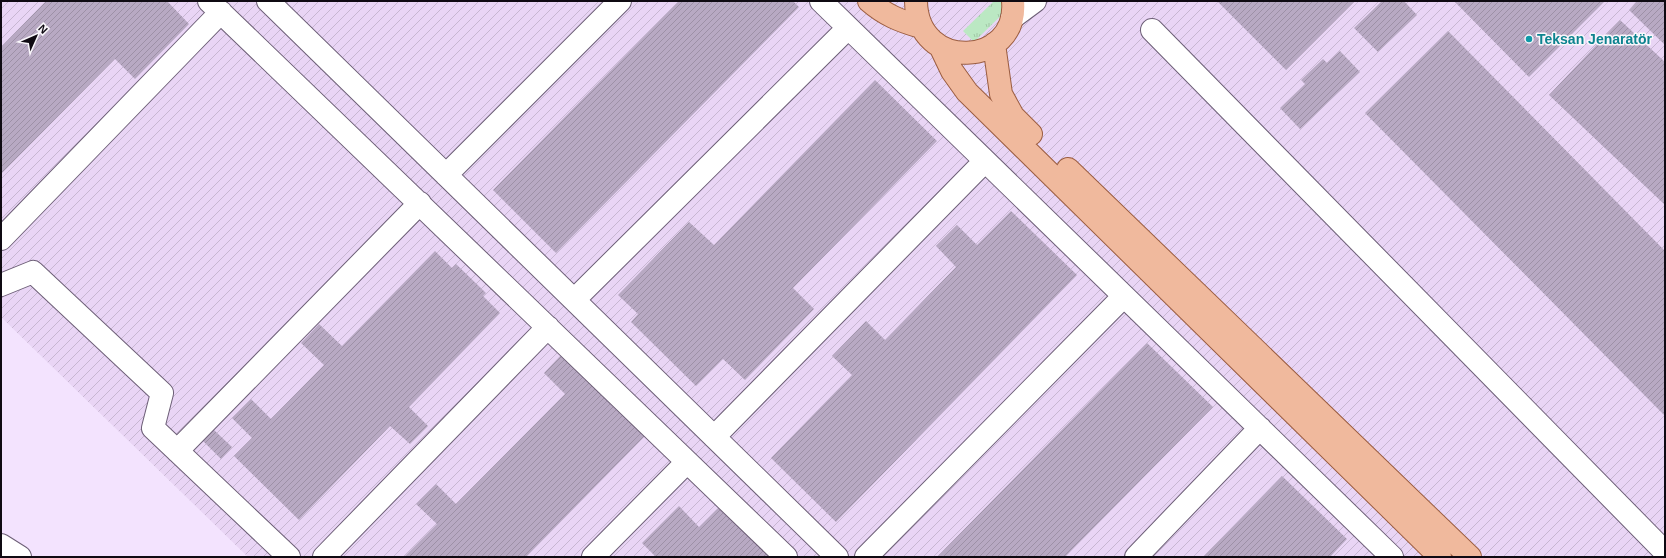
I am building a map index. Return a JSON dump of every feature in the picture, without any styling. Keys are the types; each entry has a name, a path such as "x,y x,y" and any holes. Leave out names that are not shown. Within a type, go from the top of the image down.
{"main road":[{"path":"869,1 880,11 898,21 920,26"},
{"path":"916,1 916,12 920,26 929,38 941,48 954,53 968,54 982,51 994,44 1005,33 1012,9"},
{"path":"994,44 1000,94 1013,116 1470,557"},
{"path":"941,48 952,71 967,92 1440,557"}],"street":[{"path":"268,1 837,557"},
{"path":"446,175 620,1"},
{"path":"821,1 1392,557"},
{"path":"1012,9 1035,1"},
{"path":"1,239 215,7 786,557"},
{"path":"574,300 848,28"},
{"path":"1152,30 1665,552"},
{"path":"714,437 985,161"},
{"path":"177,451 420,203"},
{"path":"1,285 33,272 140,372 162,393 153,428 289,557"},
{"path":"866,557 1124,296"},
{"path":"324,557 548,327"},
{"path":"1136,557 1260,428"},
{"path":"593,557 687,462"},
{"path":"1,545 20,557"}],"shaded area":[{"path":"1,1 1665,1 1665,557 248,557 1,317"}],"green space":[{"path":"994,1 1016,1 974,42 963,31"}],"building":[{"path":"46,1 167,1 189,24 135,79 115,59 1,174 1,47"},
{"path":"679,1 793,1 799,7 556,253 493,190"},
{"path":"1355,1 1286,70 1218,2"},
{"path":"1382,1 1404,1 1417,15 1378,52 1354,28"},
{"name":"Teksan Jenaratör","path":"1454,1 1605,1 1529,77"},
{"path":"1637,1 1665,1 1665,45 1629,10"},
{"path":"1620,20 1665,62 1665,205 1549,95"},
{"path":"1448,31 1665,251 1665,416 1365,113"},
{"path":"1340,51 1360,72 1300,129 1280,108 1305,84 1301,80 1323,59 1327,63"},
{"path":"875,80 937,141 793,288 814,309 745,380 723,359 696,386 631,322 638,314 618,295 689,222 714,245"},
{"path":"1011,211 1077,275 836,522 771,458 852,375 832,356 866,321 885,340 956,267 936,246 957,225 977,245"},
{"path":"435,251 452,268 456,264 486,293 483,296 500,313 409,407 428,426 410,444 390,426 299,520 234,456 252,438 232,418 251,399 271,419 324,365 301,343 319,324 342,346"},
{"path":"1147,343 1213,407 1065,557 937,557"},
{"path":"562,354 645,436 526,557 404,557 437,524 416,504 436,484 456,504 565,394 544,373"},
{"path":"214,430 232,447 221,459 203,441"},
{"path":"1282,476 1347,539 1330,557 1203,557"},
{"path":"679,506 699,527 719,507 770,557 656,557 642,543"}],"place":[{"name":"Teksan Jenaratör","path":"1529,39"}]}
